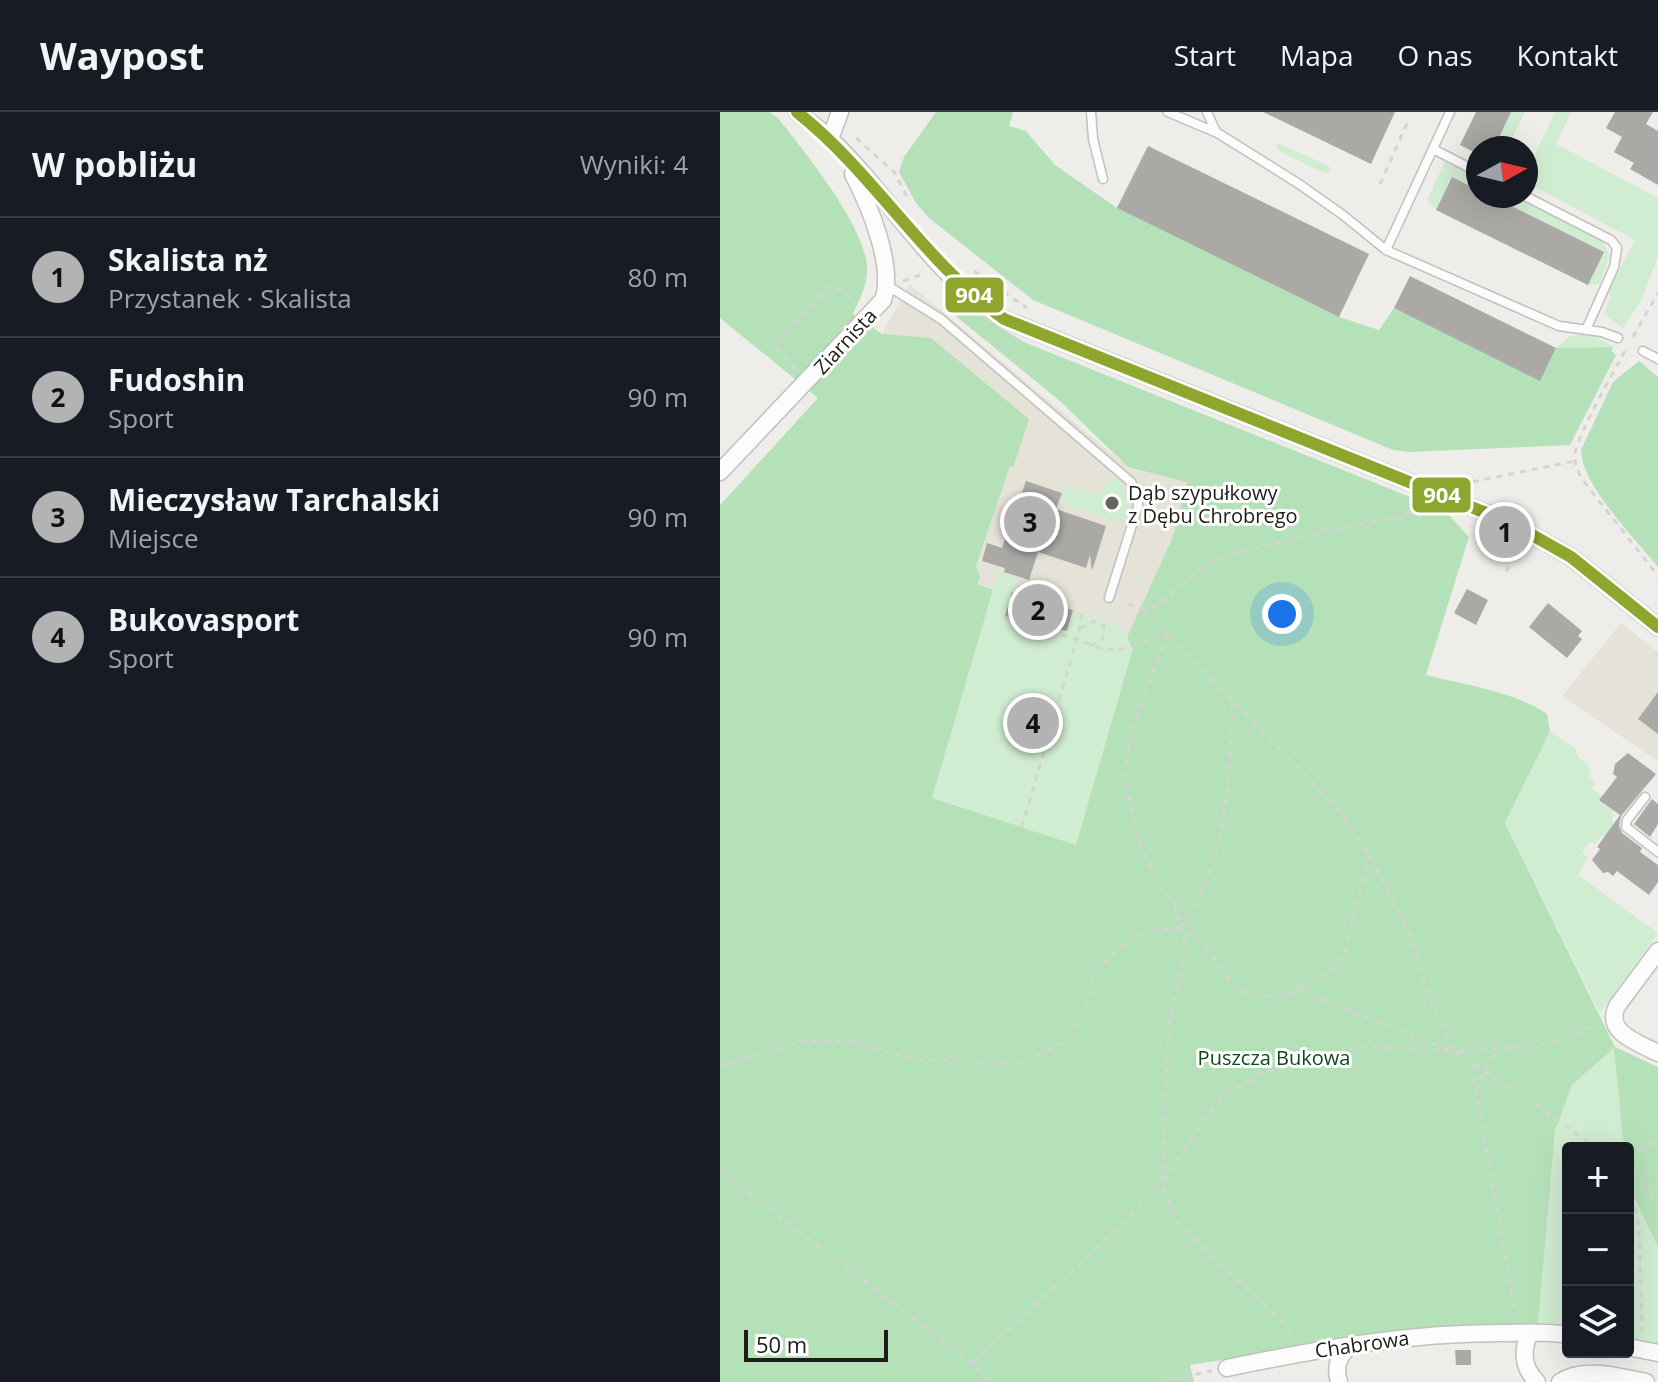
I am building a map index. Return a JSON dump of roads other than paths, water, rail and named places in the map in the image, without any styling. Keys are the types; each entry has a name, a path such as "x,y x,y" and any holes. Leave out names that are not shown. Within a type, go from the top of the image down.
{"street":[{"path":"797,112 830,139 940,268 1004,319 1511,523 1571,557 1658,627"},
{"path":"830,139 838,117"},
{"name":"Ziarnista","path":"720,472 870,315 883,300 888,286 882,252 866,201 845,160 830,139"},
{"path":"1658,951 1617,1006 1614,1022 1623,1035 1658,1053"},
{"path":"1526,1333 1524,1359 1537,1382"},
{"name":"Chabrowa","path":"1227,1368 1299,1353 1447,1334 1562,1335"},
{"path":"1339,1382 1338,1362 1351,1345"},
{"path":"1560,1382 1579,1374 1646,1382"}],"lane":[{"path":"1091,112 1093,139 1103,179"},
{"path":"1168,112 1216,132 1321,199 1386,250 1559,326 1618,338"},
{"path":"1207,112 1216,132"},
{"path":"1386,250 1450,112"},
{"path":"1433,149 1466,166"},
{"path":"1538,203 1611,240 1617,248 1614,267 1586,330"},
{"path":"888,286 941,319 1131,482 1138,496 1138,506 1109,598"},
{"path":"1643,351 1658,359"},
{"path":"1645,797 1627,820 1626,827 1658,852"}],"place":[{"name":"Dąb szypułkowy z Dębu Chrobrego","path":"1112,503"},
{"name":"Mieczysław Tarchalski","path":"1030,522"},
{"name":"Skalista nż","path":"1505,532"},
{"name":"Fudoshin","path":"1038,610"},
{"name":"Bukovasport","path":"1033,723"}],"park label":[{"name":"Puszcza Bukowa","path":"1274,1057"}]}
